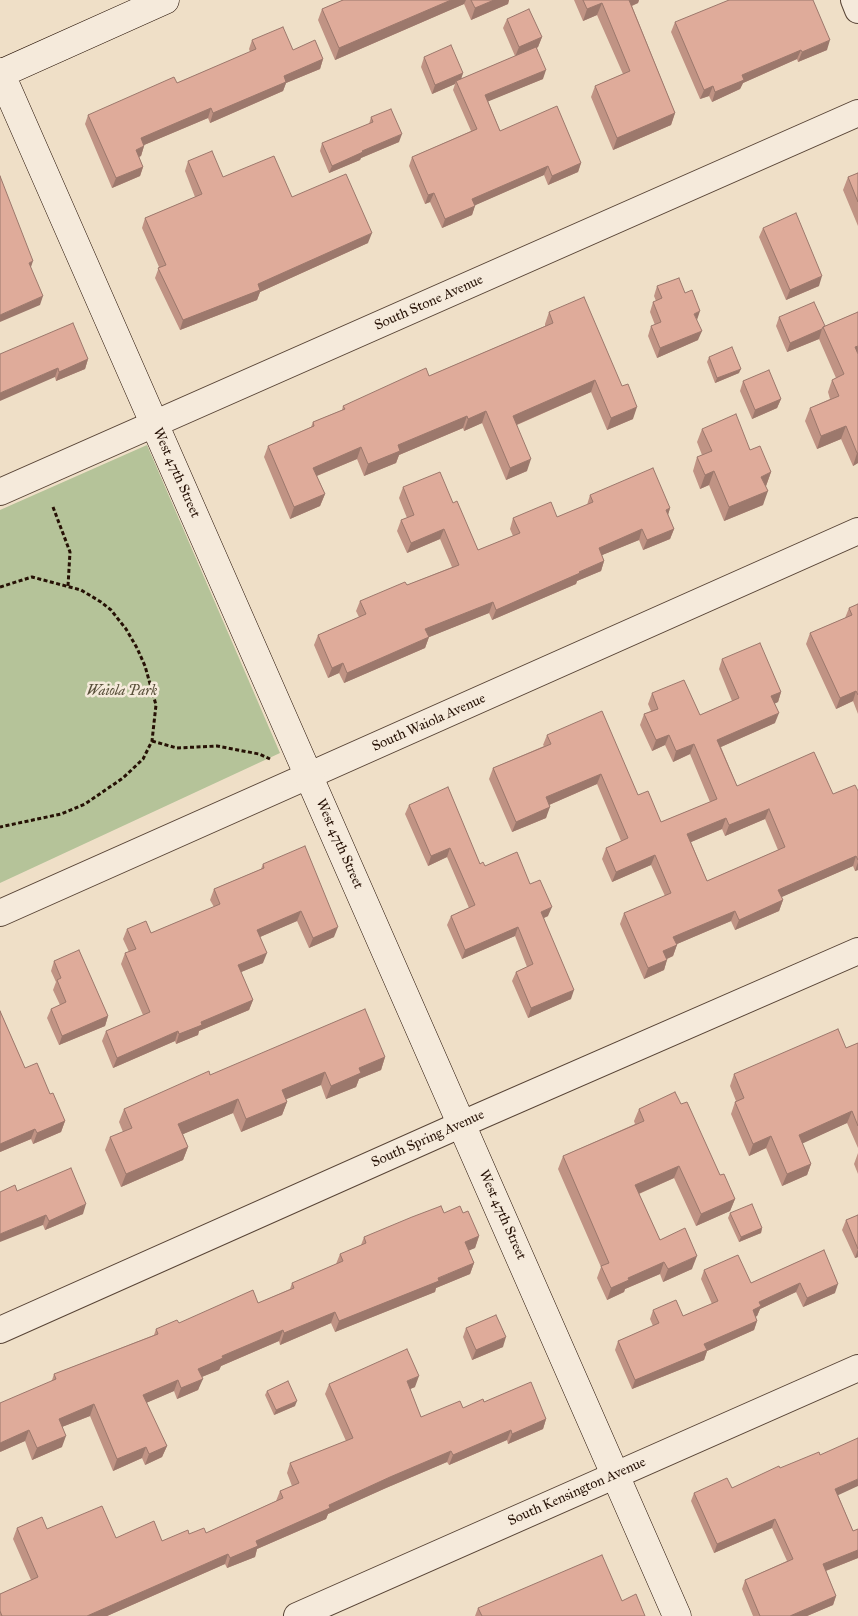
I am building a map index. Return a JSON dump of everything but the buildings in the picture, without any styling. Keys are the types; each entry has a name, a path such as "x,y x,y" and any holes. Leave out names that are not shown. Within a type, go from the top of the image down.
{"main road":[{"path":"0,73 165,0"},
{"name":"West 47th Street","path":"0,73 677,1616"}],"street":[{"path":"854,0 858,10"},
{"name":"South Stone Avenue","path":"0,492 858,114"},
{"name":"South Waiola Avenue","path":"0,913 858,531"},
{"name":"South Spring Avenue","path":"0,1330 858,950"},
{"name":"South Kensington Avenue","path":"296,1616 858,1368"}],"path":[{"path":"53,507 70,552 68,586"},
{"path":"0,587 32,577 68,586 91,595 111,610 137,648 145,666 156,705 152,741 143,759 123,778 85,804 61,814 0,827"},
{"path":"152,741 177,748 217,746 259,754 270,759"}],"green space":[{"name":"Waiola Park","path":"147,445 280,753 0,883 0,510"}]}
